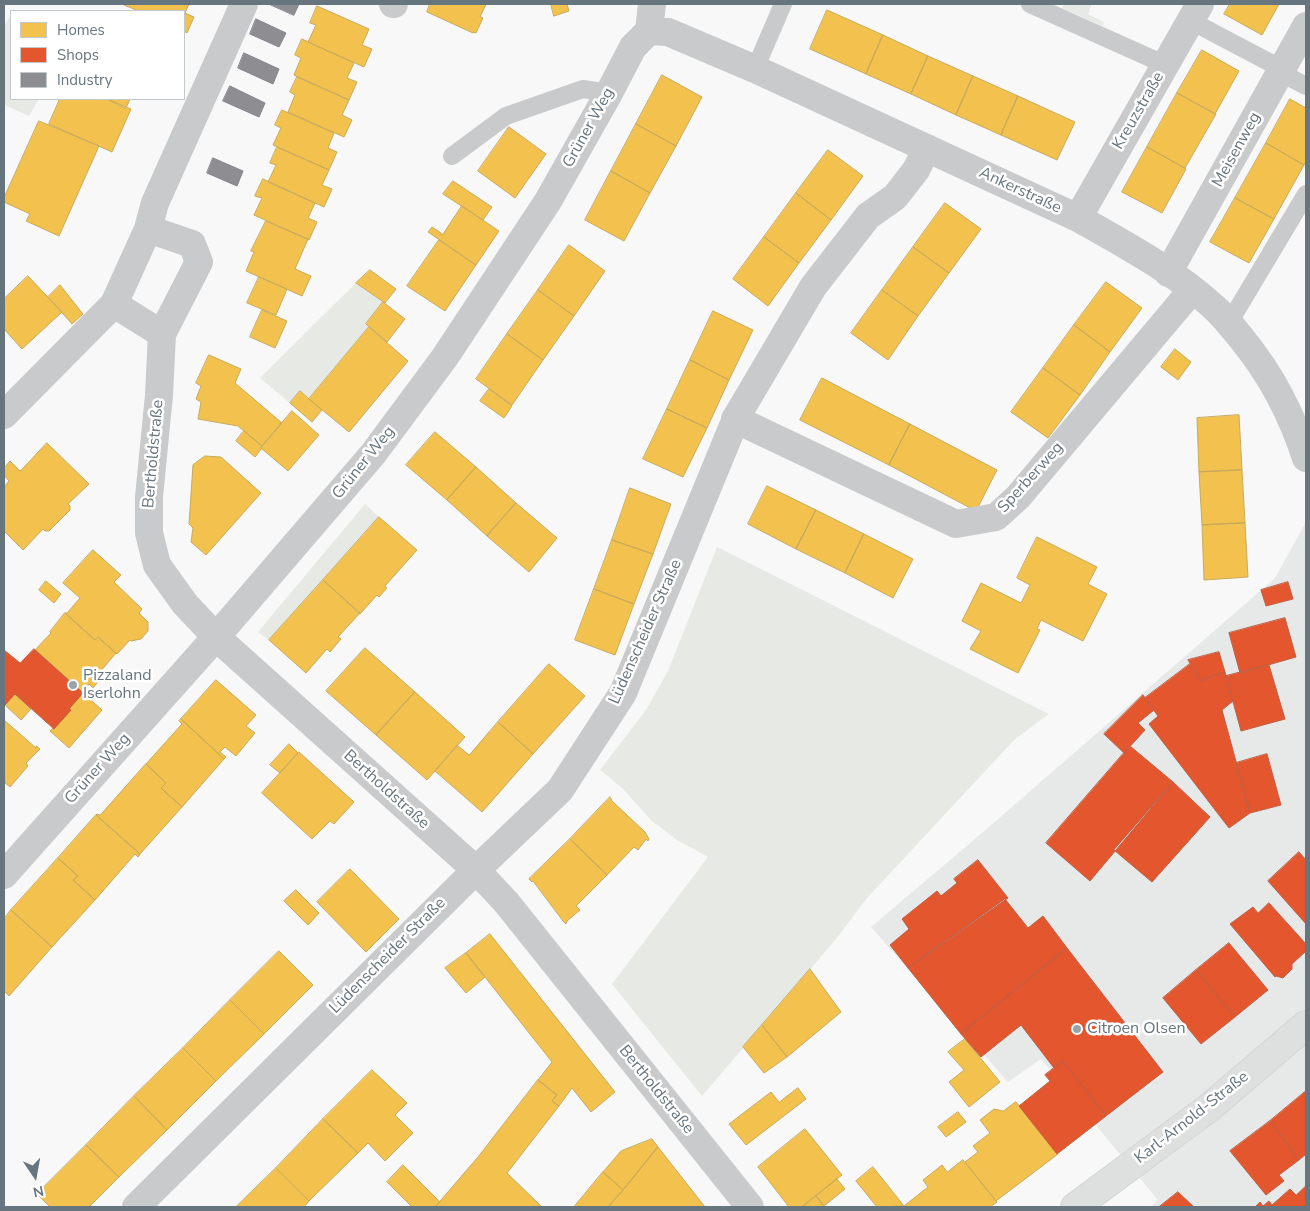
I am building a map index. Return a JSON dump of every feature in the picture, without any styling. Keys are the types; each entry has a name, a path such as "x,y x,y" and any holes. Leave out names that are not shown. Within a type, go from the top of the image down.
{"main road":[{"name":"Karl-Arnold-Straße","path":"1075,1207 1210,1107 1306,1024"}],"street":[{"path":"4,416 114,304 148,229 155,203 244,4"},
{"path":"648,31 652,4"},
{"name":"Kreuzstraße","path":"1078,218 1196,12"},
{"name":"Meisenweg","path":"1168,273 1306,26"},
{"name":"Ankerstraße","path":"648,31 668,32 755,70 1078,218 1125,244 1192,290 1217,310 1229,323 1262,365 1287,408 1306,458"},
{"name":"Grüner Weg","path":"4,875 216,637 374,454 445,358 548,202 610,94 633,47 648,31"},
{"name":"Lüdenscheider Straße","path":"136,1207 476,870 560,790 623,693 735,419 813,287 868,216 896,197 916,170 927,148"},
{"name":"Bertholdstraße","path":"148,229 192,244 198,262 162,334 159,395 149,497 149,533 157,565 185,604 216,637 476,870 506,902 750,1207"},
{"name":"Sperberweg","path":"735,419 956,524 996,517 1018,497 1192,290"},
{"path":"114,304 162,334"}],"lane":[{"path":"755,70 783,4"},
{"path":"1030,4 1166,65"},
{"path":"1196,12 1282,69 1291,78 1306,86"},
{"path":"452,156 506,116 583,89 610,94"},
{"path":"1229,323 1306,194"}],"shaded area":[{"path":"1064,4 1092,4 1088,14 1104,22 1103,26 1062,8"},
{"path":"10,16 10,100 38,100 29,116 4,105 4,25"},
{"path":"356,283 383,302 366,324 369,327 309,399 300,391 290,403 260,378"},
{"path":"365,504 379,517 269,640 258,632"},
{"path":"1306,522 1306,1206 1150,1207 1158,1200 1041,1059 1008,1082 871,927 1275,578"},
{"path":"717,547 1049,714 1015,739 867,898 836,939 702,1096 612,984 708,857 677,840 652,821 621,787 600,770 646,710 668,671"}],"building: Homes":[{"path":"122,4 189,4 185,13 185,10 137,10"},
{"path":"430,4 486,4 480,17 483,18 476,33 473,33 427,12"},
{"path":"551,4 567,4 569,11 554,16"},
{"path":"1230,4 1279,4 1262,35 1224,14"},
{"path":"317,6 369,29 362,45 372,49 364,67 308,42 316,25 310,23"},
{"path":"827,10 883,35 866,74 810,49"},
{"path":"185,13 194,17 187,33 185,32"},
{"path":"883,35 928,56 911,94 866,74"},
{"path":"302,39 354,63 347,78 357,82 349,100 294,75 301,58 295,55"},
{"path":"1202,50 1239,71 1215,114 1177,93"},
{"path":"928,56 973,76 956,115 911,94"},
{"path":"662,75 702,97 676,146 636,124"},
{"path":"973,76 1018,96 1001,135 956,115"},
{"path":"297,77 349,100 342,115 352,120 344,137 288,112 295,95 290,92"},
{"path":"1177,93 1216,114 1185,168 1147,147"},
{"path":"1018,96 1075,122 1057,160 1001,135"},
{"path":"1290,99 1306,108 1306,161 1304,165 1266,143"},
{"path":"60,100 109,100 131,109 112,152 49,124"},
{"path":"109,100 130,100 126,108"},
{"path":"282,110 334,133 328,148 337,152 329,170 273,145 281,128 275,125"},
{"path":"39,121 99,146 59,236 26,221 30,214 4,202 4,198"},
{"path":"636,124 676,146 650,193 611,171"},
{"path":"509,127 546,154 515,198 478,171"},
{"path":"1266,143 1304,165 1274,219 1235,198"},
{"path":"277,147 329,170 322,185 332,189 324,207 268,182 276,165 270,163"},
{"path":"1147,147 1186,169 1162,213 1122,192"},
{"path":"828,150 863,176 831,220 796,193"},
{"path":"611,171 650,193 624,241 585,220"},
{"path":"263,179 315,203 308,218 317,222 309,240 254,215 262,198 255,196"},
{"path":"453,181 492,207 483,220 443,194"},
{"path":"796,193 831,220 799,263 764,237"},
{"path":"1235,198 1274,219 1249,263 1210,242"},
{"path":"945,203 981,229 949,273 913,247"},
{"path":"462,206 499,231 476,265 428,232 432,227 442,235"},
{"path":"266,221 308,239 295,269 311,276 302,296 246,271 254,252 251,251"},
{"path":"764,237 799,263 768,306 733,279"},
{"path":"439,240 476,265 445,311 407,286"},
{"path":"569,245 605,271 574,316 538,290"},
{"path":"913,247 949,273 918,316 882,290"},
{"path":"370,270 396,289 385,303 356,283"},
{"path":"28,276 62,312 22,349 4,329 4,299"},
{"path":"259,277 287,289 276,315 247,303"},
{"path":"1106,282 1142,308 1110,352 1074,325"},
{"path":"60,285 83,314 72,324 48,297"},
{"path":"538,290 574,316 543,360 507,334"},
{"path":"882,290 918,316 888,360 851,333"},
{"path":"383,302 405,319 387,342 366,324"},
{"path":"262,310 287,321 275,348 250,337"},
{"path":"713,311 753,330 729,380 690,360"},
{"path":"1074,325 1110,352 1080,395 1043,368"},
{"path":"369,327 408,361 349,432 309,399"},
{"path":"507,334 543,360 512,405 476,379"},
{"path":"1175,349 1191,362 1178,380 1161,367"},
{"path":"209,355 241,369 235,383 282,423 262,446 238,426 198,419 201,402 196,399 201,386 196,383"},
{"path":"690,360 729,380 707,428 667,409"},
{"path":"1043,368 1080,395 1048,438 1011,412"},
{"path":"822,378 910,424 889,465 800,420"},
{"path":"489,389 512,406 504,418 480,401"},
{"path":"300,391 322,410 312,422 290,403"},
{"path":"667,409 707,428 683,477 643,459"},
{"path":"292,411 319,435 288,471 261,448"},
{"path":"1239,415 1242,470 1199,472 1197,418"},
{"path":"910,424 997,470 976,511 889,465"},
{"path":"244,431 262,446 255,457 236,441"},
{"path":"435,432 476,467 447,500 406,465"},
{"path":"47,443 89,484 68,504 70,510 49,531 43,529 23,550 4,531 4,487 9,481 4,475 4,468 10,461 20,471"},
{"path":"205,456 221,457 261,493 206,555 191,542 193,528 189,524 193,465"},
{"path":"476,467 516,503 487,536 447,500"},
{"path":"1242,470 1245,523 1202,525 1199,472"},
{"path":"767,486 816,510 796,549 748,524"},
{"path":"630,488 671,504 653,554 612,540"},
{"path":"516,503 557,538 529,572 487,536"},
{"path":"816,510 864,534 845,573 796,549"},
{"path":"379,517 417,550 385,586 387,588 379,597 377,595 360,614 323,580"},
{"path":"1245,523 1248,577 1204,580 1202,525"},
{"path":"864,534 913,559 893,598 845,573"},
{"path":"1037,537 1097,567 1088,584 1107,594 1083,641 1041,620 1037,629 1040,630 1018,673 970,649 981,631 962,621 981,583 1021,603 1030,585 1017,578"},
{"path":"612,540 653,554 634,604 594,589"},
{"path":"93,550 121,575 114,582 142,609 139,613 148,622 148,631 141,639 130,640 117,654 98,637 95,640 65,613 80,598 63,583"},
{"path":"323,580 360,613 338,637 341,639 330,652 327,649 306,673 269,640"},
{"path":"46,581 61,594 54,603 39,590"},
{"path":"594,589 634,604 615,655 575,640"},
{"path":"65,613 95,640 98,637 116,653 100,672 103,675 93,688 89,684 82,692 35,650 51,633"},
{"path":"365,648 415,692 376,735 326,691"},
{"path":"549,664 585,696 533,754 498,722"},
{"path":"216,680 256,715 246,726 255,733 236,756 225,747 220,752 226,757 224,759 181,719"},
{"path":"415,692 465,737 427,780 376,735"},
{"path":"83,693 102,710 69,748 50,731 71,710 69,709"},
{"path":"15,694 31,709 21,720 5,705"},
{"path":"181,719 224,759 182,807 161,788 166,783 146,764 182,724 179,721"},
{"path":"4,720 36,748 36,746 40,749 26,763 28,766 10,787 4,782"},
{"path":"498,722 533,754 482,812 435,771 457,745 469,755"},
{"path":"289,744 298,753 280,773 270,765"},
{"path":"299,752 354,802 334,824 330,821 312,839 262,793"},
{"path":"146,764 166,783 161,788 182,807 140,854 96,815 100,815"},
{"path":"610,797 645,832 649,839 648,841 646,839 638,850 634,847 607,875 570,839"},
{"path":"96,815 140,854 138,857 135,854 95,900 73,880 78,876 58,858"},
{"path":"570,839 607,875 576,906 580,910 566,924 533,881 529,879"},
{"path":"58,858 78,876 73,880 95,900 52,947 11,910"},
{"path":"350,869 399,919 366,952 317,902"},
{"path":"296,890 319,913 308,925 284,901"},
{"path":"11,910 52,947 9,996 4,991 4,919"},
{"path":"490,934 615,1092 591,1112 572,1088 559,1106 552,1101 557,1095 538,1080 552,1062 466,953"},
{"path":"279,951 313,985 264,1034 230,1000"},
{"path":"466,953 485,977 466,993 445,968"},
{"path":"810,969 841,1012 787,1057 762,1025"},
{"path":"230,1000 264,1034 216,1081 183,1048"},
{"path":"762,1025 787,1057 764,1073 743,1047"},
{"path":"965,1039 1000,1082 969,1107 949,1082 964,1070 948,1052"},
{"path":"183,1048 216,1081 167,1130 134,1096"},
{"path":"372,1070 407,1103 395,1115 413,1133 385,1161 368,1143 358,1153 323,1119"},
{"path":"538,1080 557,1095 552,1101 559,1106 507,1173 542,1207 435,1207 478,1157"},
{"path":"798,1088 806,1099 746,1145 729,1124 771,1092 779,1102"},
{"path":"134,1096 167,1130 119,1177 86,1145"},
{"path":"1016,1102 1058,1154 996,1201 965,1162 978,1152 973,1146 990,1133 980,1120 994,1109 1003,1111"},
{"path":"958,1112 966,1122 946,1137 938,1127"},
{"path":"323,1119 358,1153 309,1201 276,1168"},
{"path":"805,1129 842,1175 802,1207 789,1207 758,1167"},
{"path":"652,1139 658,1147 623,1190 603,1172 621,1151"},
{"path":"86,1145 119,1177 89,1207 50,1207 37,1194"},
{"path":"658,1147 705,1207 608,1207 623,1190"},
{"path":"963,1160 997,1202 990,1207 904,1206 928,1187 923,1180 942,1165 947,1172"},
{"path":"403,1165 440,1202 435,1207 412,1207 387,1182"},
{"path":"873,1167 904,1206 877,1207 856,1181"},
{"path":"276,1168 309,1201 304,1207 236,1207"},
{"path":"603,1172 623,1190 608,1207 574,1207"},
{"path":"837,1179 845,1189 824,1206 816,1196"},
{"path":"816,1196 824,1206 802,1207"}],"building: Shops":[{"path":"1288,582 1293,599 1266,606 1261,590"},
{"path":"1285,618 1296,657 1240,673 1229,633"},
{"path":"34,649 83,693 54,729 15,694 4,704 4,650 20,663"},
{"path":"1219,652 1225,672 1202,682 1188,660"},
{"path":"1190,664 1202,682 1225,672 1233,701 1222,710 1250,813 1229,828 1149,724 1158,716 1145,698"},
{"path":"1269,665 1285,719 1241,731 1226,676"},
{"path":"1143,695 1154,710 1138,723 1145,730 1124,753 1104,734"},
{"path":"1130,746 1173,782 1090,881 1046,843"},
{"path":"1267,754 1281,805 1250,813 1236,763"},
{"path":"1173,782 1210,817 1152,882 1114,850"},
{"path":"1299,852 1306,860 1306,924 1268,881"},
{"path":"978,860 1008,898 908,968 890,945 909,929 902,919 937,891 941,896 957,883 954,879"},
{"path":"1005,899 1028,928 1043,916 1067,948 961,1034 908,968"},
{"path":"1269,903 1306,944 1306,951 1292,964 1292,969 1283,978 1275,977 1230,924 1253,907 1258,913"},
{"path":"1229,943 1268,990 1235,1017 1196,970"},
{"name":"Citroen Olsen","path":"1067,948 1163,1072 1106,1116 1063,1061 1054,1068 1021,1025 981,1057 961,1034"},
{"path":"1196,970 1235,1017 1201,1044 1163,998"},
{"path":"1063,1061 1106,1116 1057,1154 1019,1106 1050,1081 1045,1075"},
{"path":"1306,1091 1306,1154 1299,1160 1270,1121"},
{"path":"1270,1121 1299,1160 1279,1175 1284,1181 1266,1195 1230,1151"},
{"path":"1306,1186 1306,1205 1304,1207 1255,1207 1260,1202 1263,1206 1269,1201 1272,1205 1290,1189 1296,1195"},
{"path":"1178,1192 1194,1207 1159,1207"}],"building: Industry":[{"path":"269,4 299,4 294,15"},
{"path":"256,19 286,33 279,47 250,34"},
{"path":"244,53 279,69 273,84 238,68"},
{"path":"230,86 265,103 259,117 223,101"},
{"path":"213,158 243,171 237,186 207,173"}],"place":[{"name":"Pizzaland Iserlohn","path":"73,685"},
{"name":"Citroen Olsen","path":"1077,1029"}]}
